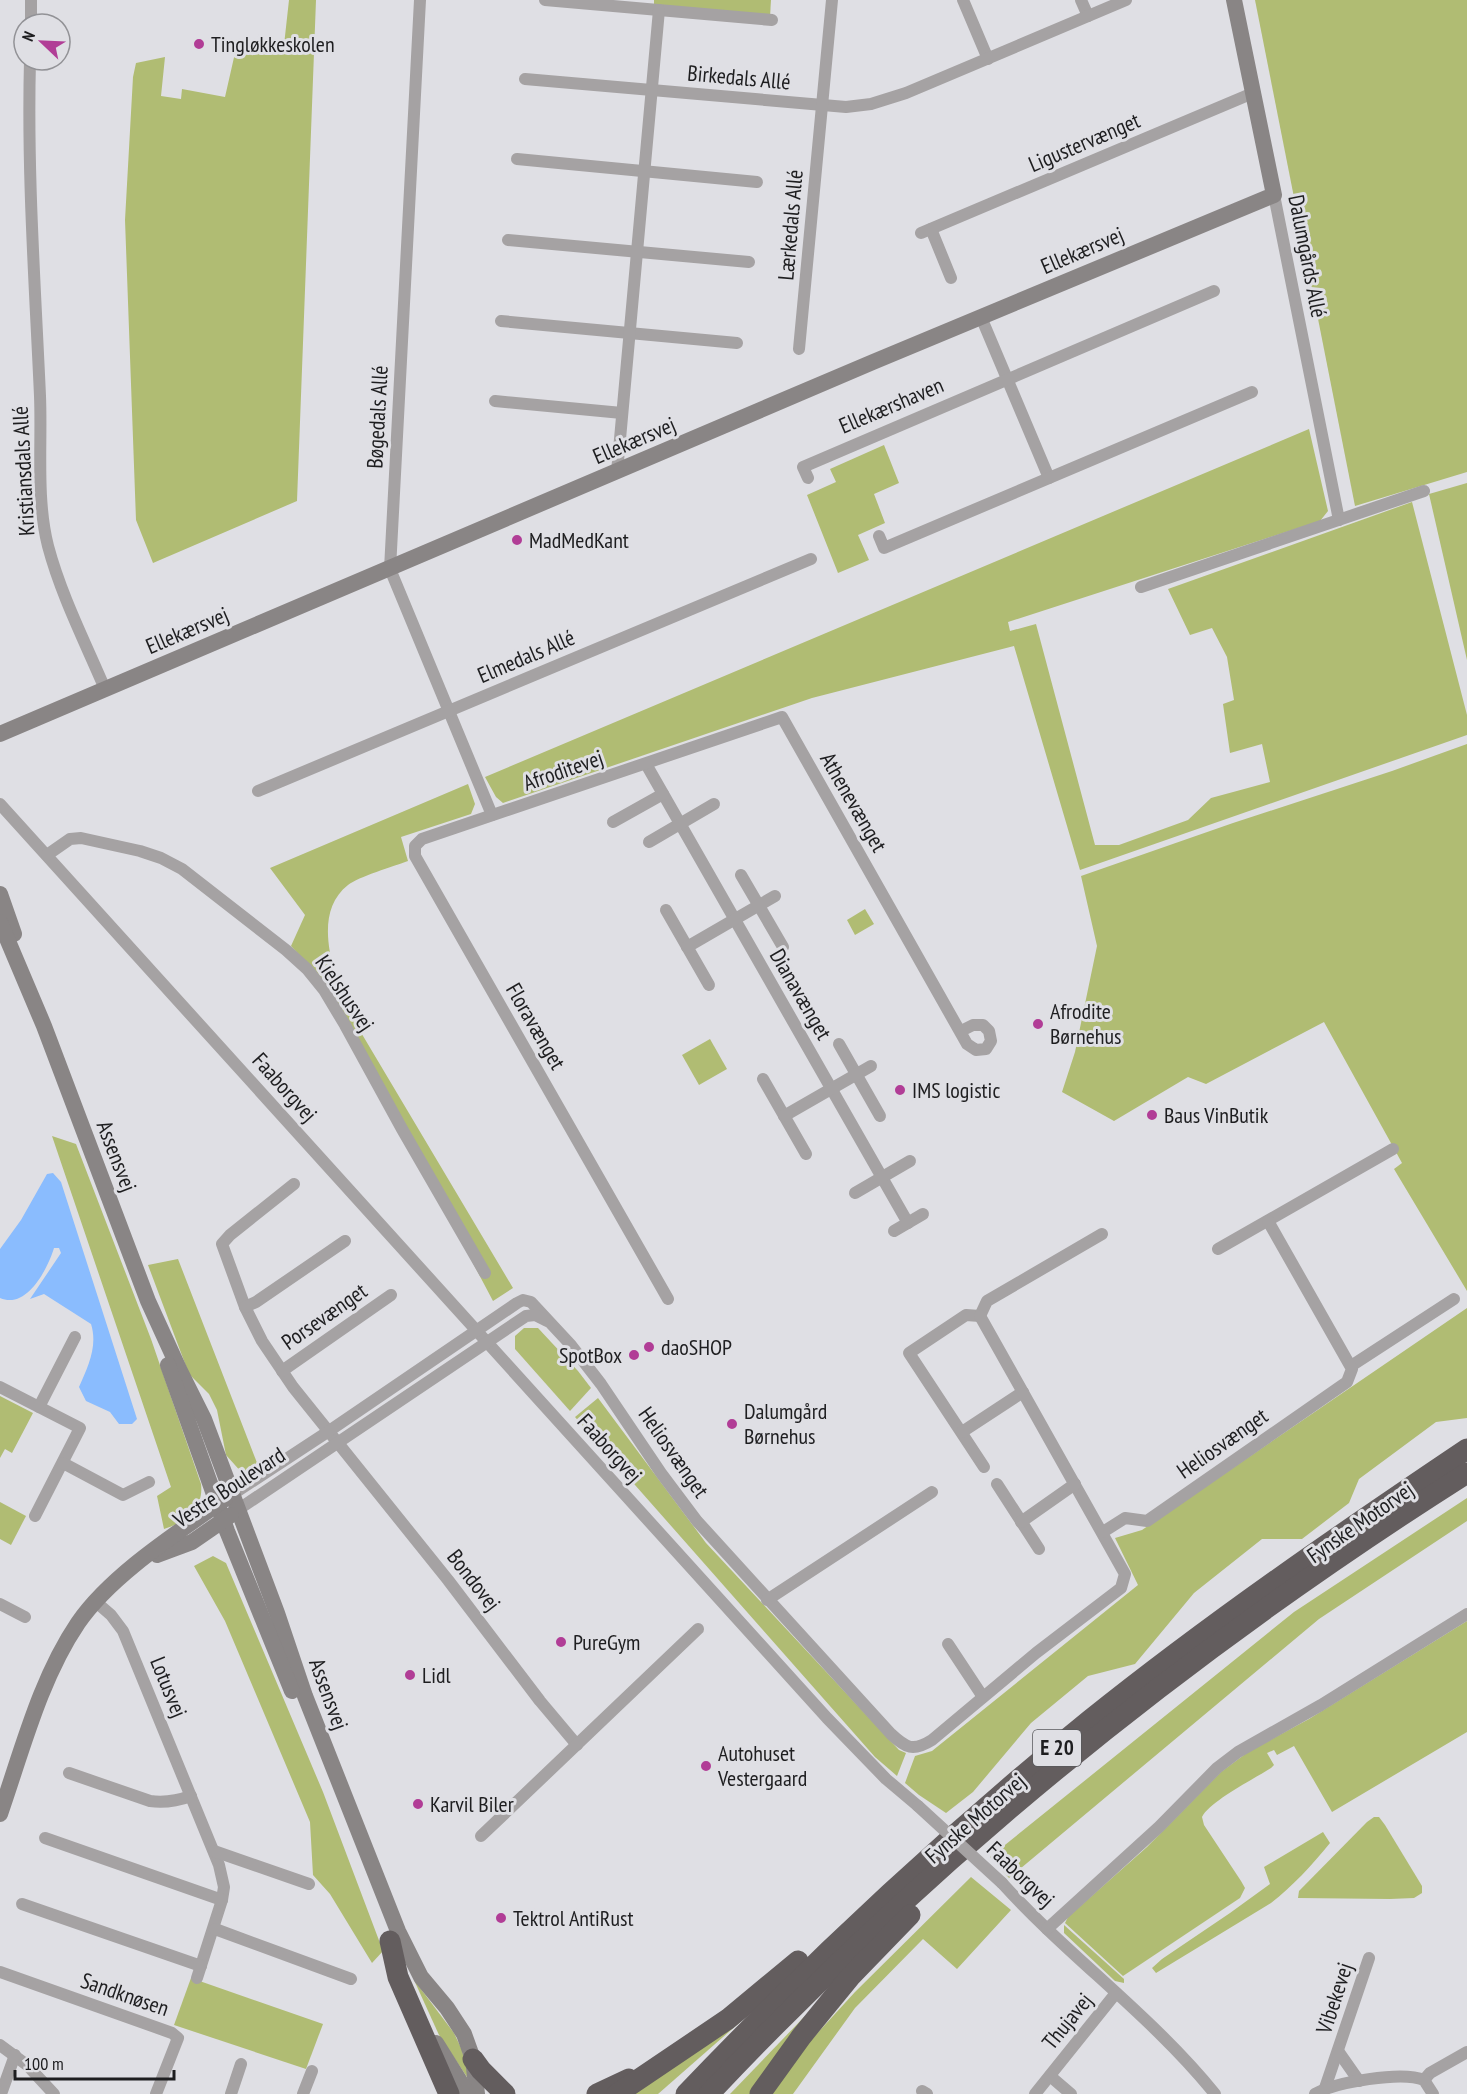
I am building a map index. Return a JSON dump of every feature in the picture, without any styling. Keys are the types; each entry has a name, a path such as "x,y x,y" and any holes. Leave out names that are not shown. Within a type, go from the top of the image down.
{"highway":[{"name":"Fynske Motorvej","path":"686,2094 794,1982 935,1852 1090,1720 1176,1654 1351,1527 1467,1449"},
{"name":"Fynske Motorvej","path":"709,2094 806,1995 937,1872 1018,1802 1236,1630 1323,1568 1467,1473"},
{"path":"760,2094 801,2037 850,1977 910,1915 1059,1779 1117,1722"},
{"path":"617,2094 728,2019 766,1989 871,1897 935,1852"},
{"path":"390,1941 398,1977 449,2094"},
{"path":"473,2059 506,2094"},
{"path":"597,2094 664,2062"}],"main road":[{"name":"Dalumgårds Allé","path":"1234,0 1274,195"},
{"name":"Ellekærsvej","path":"0,741 7,731 105,689 1274,195"},
{"name":"Assensvej","path":"0,894 39,1001 44,1026"},
{"name":"Assensvej","path":"0,922 44,1026 148,1301 171,1375 198,1429 390,1941 432,2036 468,2094"},
{"name":"Assensvej","path":"148,1301 204,1419 228,1507 278,1613 304,1696 410,1957 421,1977 459,2025 469,2044 477,2094"},
{"name":"Vestre Boulevard","path":"0,1814 47,1679 79,1621 111,1586 142,1561 192,1542 228,1507"}],"street":[{"name":"Bøgedals Allé","path":"420,0 390,569 492,815"},
{"path":"545,0 772,20"},
{"name":"Lærkedals Allé","path":"799,349 832,0"},
{"path":"963,0 988,59"},
{"path":"1081,0 1088,16"},
{"path":"822,105 846,107 871,104 906,93 1126,0"},
{"path":"617,472 659,10"},
{"name":"Kristiansdals Allé","path":"30,72 28,126 42,512 57,574 105,689"},
{"name":"Birkedals Allé","path":"525,79 822,105"},
{"name":"Ligustervænget","path":"951,278 926,231 1253,93"},
{"path":"517,159 757,182"},
{"name":"Dalumgårds Allé","path":"1274,195 1339,520"},
{"path":"508,240 748,262"},
{"name":"Ellekærshaven","path":"808,478 803,467 1214,291"},
{"path":"981,317 1049,478"},
{"path":"501,321 737,343"},
{"path":"879,536 884,548 1252,392"},
{"path":"495,401 622,413"},
{"path":"1141,587 1424,491"},
{"name":"Elmedals Allé","path":"258,791 811,559"},
{"name":"Athenevænget","path":"646,764 782,717 961,1031"},
{"name":"Afroditevej","path":"492,815 646,764"},
{"name":"Dianavænget","path":"646,764 908,1223"},
{"path":"612,822 663,794"},
{"name":"Faaborgvej","path":"0,804 827,1718 886,1779 1002,1883 1047,1929 1180,2052 1215,2094"},
{"path":"649,842 714,804"},
{"name":"Floravænget","path":"492,815 422,839 415,846 415,856 668,1299"},
{"name":"Kielshusvej","path":"47,855 70,839 81,838 161,858 182,869 215,894 307,969 324,990 345,1025 485,1274"},
{"name":"Dianavænget","path":"741,875 783,947"},
{"path":"687,947 775,896"},
{"path":"666,910 709,985"},
{"name":"Dianavænget","path":"839,1044 880,1116"},
{"path":"784,1116 871,1066"},
{"path":"763,1079 806,1154"},
{"path":"1218,1249 1393,1149"},
{"path":"855,1193 910,1161"},
{"name":"Porsevænget","path":"294,1184 222,1244 245,1307 262,1341 282,1371 329,1431"},
{"path":"894,1231 923,1214"},
{"path":"1268,1221 1351,1365"},
{"path":"984,1467 909,1353 966,1315 980,1316 987,1301 1102,1234"},
{"path":"245,1307 256,1302 345,1241"},
{"name":"Porsevænget","path":"282,1371 391,1295"},
{"name":"Heliosvænget","path":"1103,1532 1125,1518 1147,1521 1347,1382 1352,1369 1351,1365 1455,1299"},
{"name":"Heliosvænget","path":"476,1330 523,1300 531,1302 601,1384 674,1492 697,1521 891,1734 906,1746 915,1748 932,1740 1036,1653 1121,1588 1125,1574 980,1316"},
{"path":"486,1342 526,1316 535,1315 551,1323"},
{"name":"Vestre Boulevard","path":"228,1507 329,1431 476,1330"},
{"path":"39,1407 75,1337"},
{"name":"Vestre Boulevard","path":"228,1507 337,1442 486,1342"},
{"path":"0,1387 80,1428 35,1516"},
{"path":"962,1432 1023,1392"},
{"path":"329,1431 337,1442"},
{"name":"Bondovej","path":"337,1442 448,1580 540,1701 577,1744"},
{"path":"63,1463 123,1495 149,1482"},
{"path":"997,1484 1039,1549"},
{"path":"1021,1522 1076,1484"},
{"path":"767,1600 932,1492"},
{"name":"Lotusvej","path":"22,1904 199,1972 222,1900 224,1887 214,1851 123,1631 111,1615 96,1602"},
{"path":"0,1604 25,1617"},
{"path":"1047,1929 1159,1827 1224,1762 1467,1614"},
{"path":"481,1836 698,1629"},
{"path":"948,1644 983,1697"},
{"path":"69,1773 150,1801 162,1803 191,1796"},
{"path":"45,1838 222,1900"},
{"path":"214,1851 309,1884"},
{"path":"214,1929 351,1979"},
{"name":"Vibekevej","path":"1320,2091 1338,2051 1370,1958"},
{"name":"Sandknøsen","path":"0,1972 172,2033 178,2038 156,2094"},
{"name":"Thujavej","path":"1035,2094 1116,1993"},
{"path":"0,2045 15,2055 54,2094"},
{"name":"Vibekevej","path":"1338,2051 1359,2081"},
{"path":"1433,2094 1424,2080 1430,2073 1467,2052"},
{"path":"1,2094 15,2055"},
{"path":"231,2094 241,2064"},
{"path":"303,2094 312,2071"},
{"name":"Thujavej","path":"1050,2076 1071,2094"},
{"name":"Vibekevej","path":"1320,2091 1359,2081 1408,2076 1424,2080"}],"green space":[{"path":"289,0 316,0 297,501 153,563 136,520 125,220 133,77 136,63 165,57 161,96 181,99 182,89 225,97 235,53 283,54"},
{"path":"654,0 771,0 770,17 654,6"},
{"path":"1255,0 1467,0 1467,472 1355,506"},
{"path":"1309,429 1328,511 1320,521 1008,622 1010,631 1036,624 1095,845 1119,845 1188,820 1211,798 1270,782 1262,744 1230,753 1223,704 1234,700 1227,657 1212,628 1190,635 1168,589 1412,502 1467,715 1467,735 1080,870 1014,646 812,698 503,803 496,797 485,777"},
{"path":"884,445 899,483 874,494 885,523 858,535 869,560 838,573 807,495 836,482 830,469"},
{"path":"1467,483 1467,660 1429,494"},
{"path":"1467,744 1467,1291 1394,1169 1402,1163 1324,1022 1206,1084 1188,1077 1114,1121 1062,1092 1075,1052 1097,946 1081,876"},
{"path":"468,784 475,804 471,814 401,837 408,861 368,875 348,885 337,897 330,912 328,927 332,962 347,1009 513,1288 493,1301 325,983 291,946 305,915 270,868"},
{"path":"865,909 874,924 855,935 847,920"},
{"path":"710,1039 727,1069 699,1085 682,1055"},
{"path":"52,1136 76,1144 151,1339 201,1484 200,1500 192,1513 164,1529 157,1496 171,1487"},
{"path":"178,1259 259,1468 243,1474 226,1455 217,1410 209,1394 189,1374 148,1265"},
{"path":"1467,1308 1467,1418 1436,1422 1359,1479 1349,1503 1302,1539 1262,1539 1194,1593 1135,1664 1088,1676 1031,1723 973,1792 946,1813 905,1783 915,1756 932,1751 1138,1585 1115,1538 1142,1530"},
{"path":"524,1328 538,1328 591,1388 570,1411 515,1349 515,1336"},
{"path":"0,1396 33,1413 12,1453 5,1449 0,1458"},
{"path":"598,1398 706,1543 899,1750 906,1753 897,1776 875,1757 575,1417"},
{"path":"1467,1498 1467,1521 1319,1619 1009,1878 990,1857 1294,1612"},
{"path":"0,1502 26,1516 11,1545 0,1539"},
{"path":"213,1556 226,1563 323,1792 383,1951 372,1963 330,1894 313,1875 310,1822 225,1621 194,1566"},
{"path":"1467,1621 1467,1732 1332,1812 1294,1746 1277,1755 1274,1750 1267,1753 1274,1765 1271,1768 1223,1797 1202,1817 1204,1825 1245,1888 1240,1898 1123,1976 1065,1923 1068,1917 1147,1847 1221,1772 1248,1752 1309,1719"},
{"path":"1374,1817 1379,1817 1385,1825 1422,1886 1422,1893 1414,1898 1390,1899 1298,1898 1299,1891"},
{"path":"1323,1832 1330,1843 1302,1875 1271,1903 1156,1973 1152,1968 1162,1959 1270,1884 1264,1867"},
{"path":"971,1877 1011,1910 957,1969 923,1939 855,2008 793,2094 772,2094 803,2049 855,1992"},
{"path":"1064,1925 1124,1979 1124,1983 1115,1981 1064,1933"},
{"path":"191,1978 323,2024 306,2069 174,2025"},
{"path":"414,1980 454,2033 462,2050 469,2080 439,2035"},
{"path":"755,2009 658,2094 630,2094"},
{"path":"805,2016 808,2019 754,2094 730,2094"}],"water":[{"path":"53,1173 61,1182 137,1419 132,1424 119,1424 110,1412 86,1401 79,1387 93,1348 91,1324 44,1294 30,1299 61,1253 59,1248 54,1248 41,1276 27,1293 10,1300 0,1298 0,1249 21,1220 47,1174"}],"place":[{"name":"Tingløkkeskolen","path":"199,44"},
{"name":"MadMedKant","path":"517,540"},
{"name":"Afrodite Børnehus","path":"1038,1024"},
{"name":"IMS logistic","path":"900,1090"},
{"name":"Baus VinButik","path":"1152,1115"},
{"name":"daoSHOP","path":"649,1347"},
{"name":"SpotBox","path":"634,1355"},
{"name":"Dalumgård Børnehus","path":"732,1424"},
{"name":"PureGym","path":"561,1642"},
{"name":"Lidl","path":"410,1675"},
{"name":"Autohuset Vestergaard","path":"706,1766"},
{"name":"Karvil Biler","path":"418,1804"},
{"name":"Tektrol AntiRust","path":"501,1918"}]}
